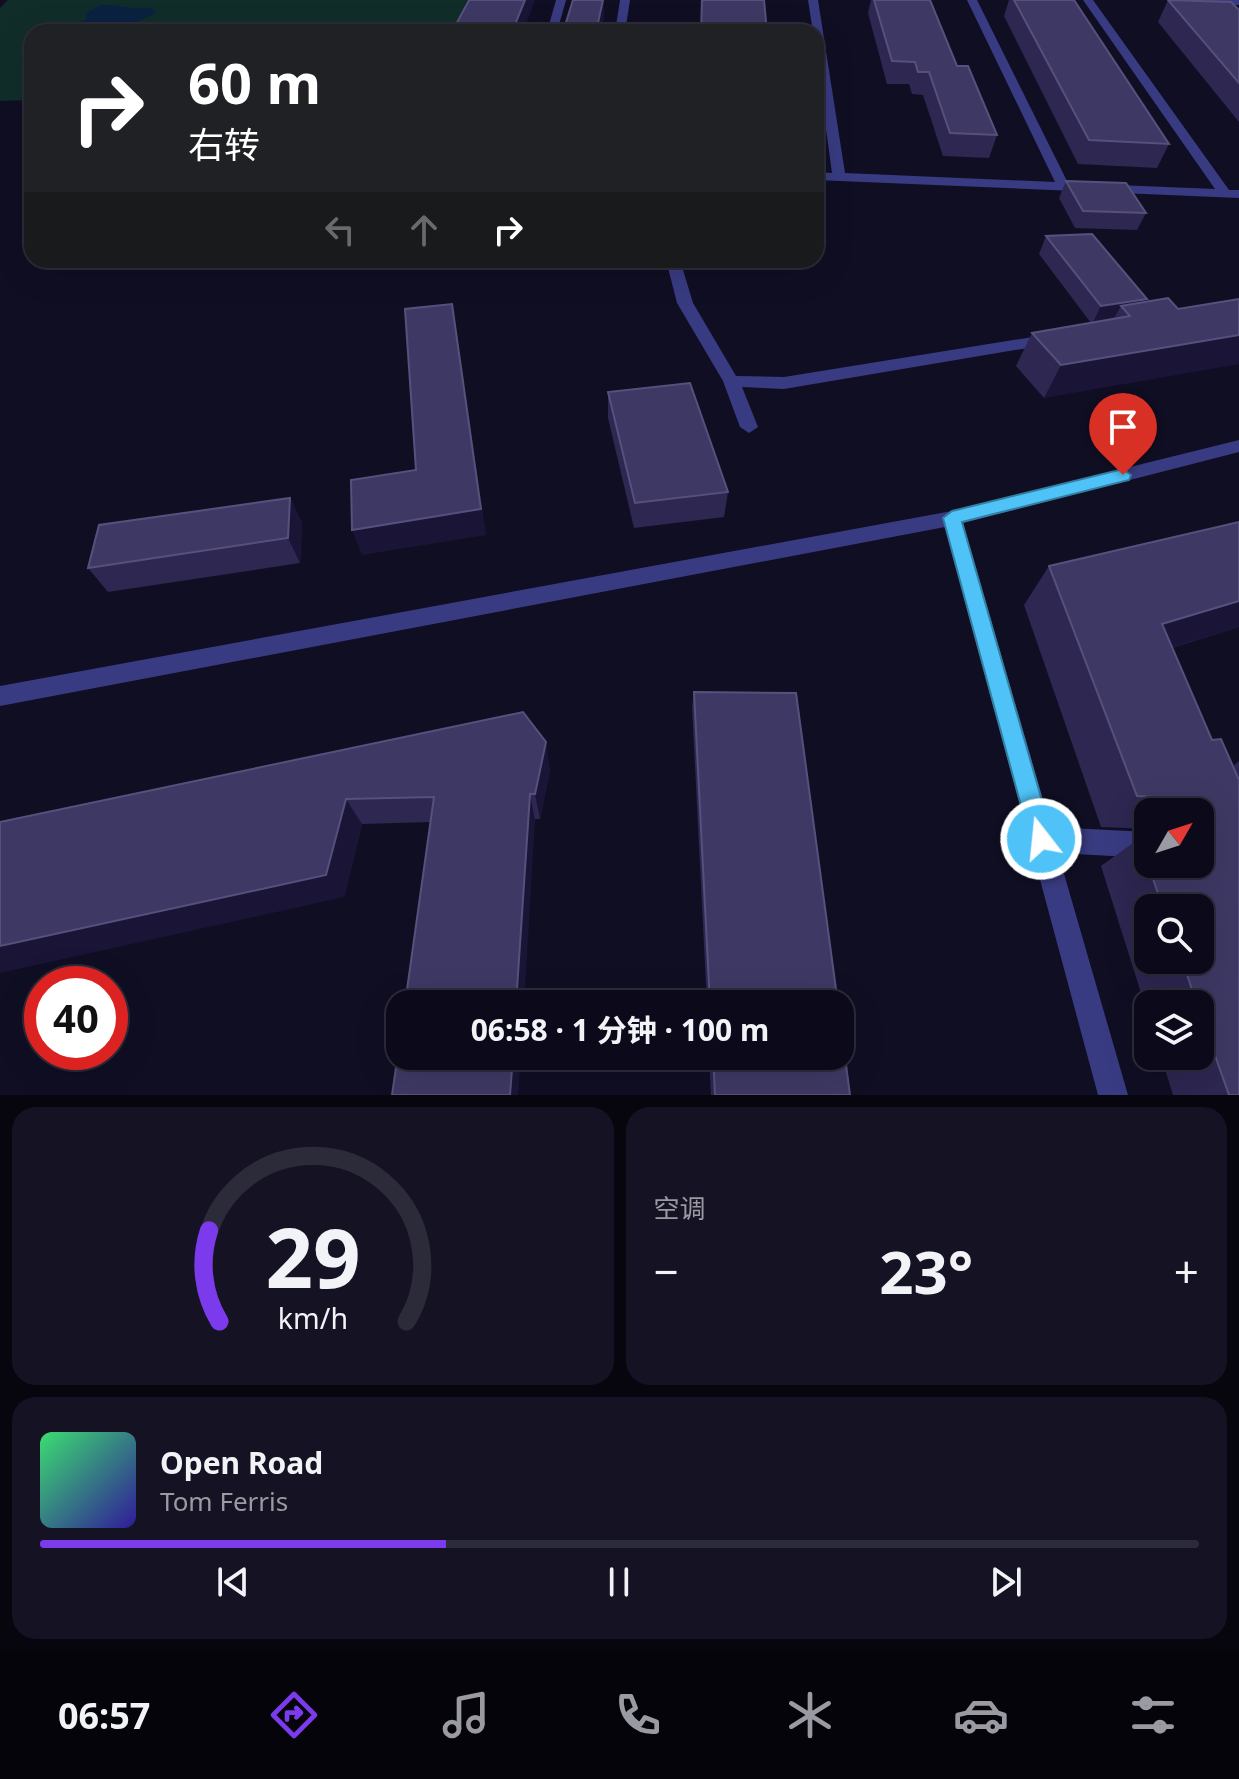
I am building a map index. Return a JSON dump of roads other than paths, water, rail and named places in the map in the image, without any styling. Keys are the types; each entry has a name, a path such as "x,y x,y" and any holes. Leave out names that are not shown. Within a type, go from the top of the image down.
{"street":[{"path":"554,24 561,0"},
{"path":"621,24 625,0"},
{"path":"813,0 817,24"},
{"path":"972,0 1064,187"},
{"path":"1088,0 1232,194"},
{"path":"1187,0 1239,2"},
{"path":"1219,1 1229,11"},
{"path":"824,75 839,177"},
{"path":"824,176 1232,194"},
{"path":"675,268 685,303 731,381 749,427"},
{"path":"731,381 784,383 1066,336"},
{"path":"0,696 952,518 1238,447"},
{"path":"952,518 1113,1095"},
{"path":"1041,839 1134,844"}],"water":[{"path":"101,5 114,5 151,8 156,13 138,21 140,24 77,24 87,19 86,13"}]}
